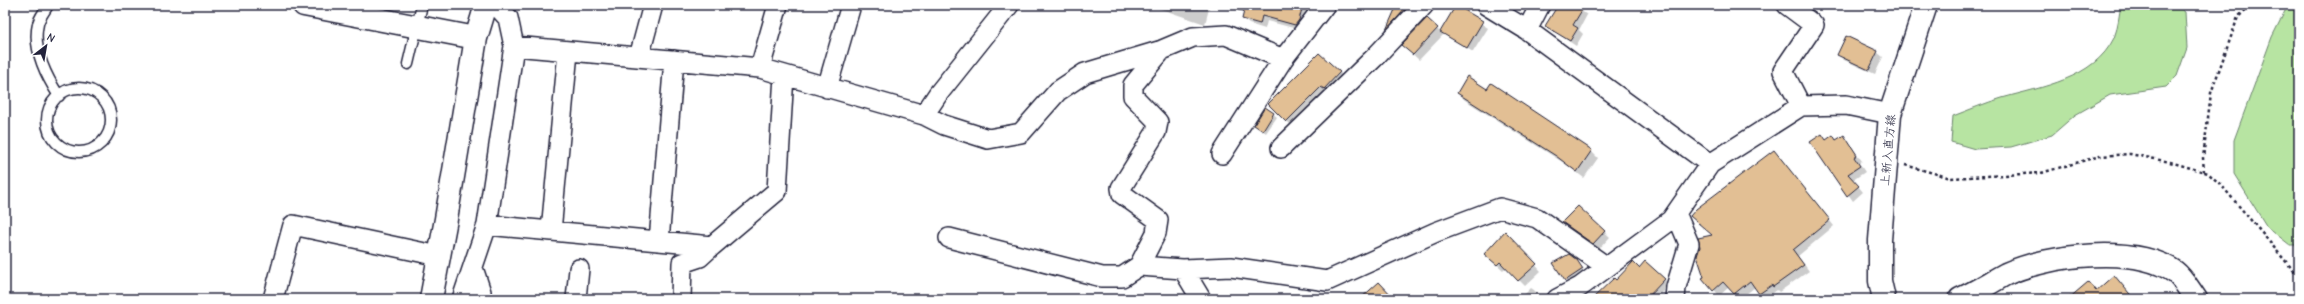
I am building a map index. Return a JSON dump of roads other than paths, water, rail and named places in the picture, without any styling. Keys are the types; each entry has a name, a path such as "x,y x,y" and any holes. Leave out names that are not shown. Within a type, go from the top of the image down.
{"main road":[{"path":"304,5 476,38"},
{"path":"431,299 476,38 486,5"},
{"name":"上新入直方線","path":"1884,299 1880,281 1880,240 1890,114 1926,5"},
{"path":"1960,299 2007,274 2050,260 2101,256 2144,259 2176,272 2196,299"}],"street":[{"path":"462,299 487,225 514,46 508,18 496,5"},
{"path":"639,57 653,5"},
{"path":"760,68 778,5"},
{"path":"827,88 851,5"},
{"path":"924,115 938,94 1009,5"},
{"path":"1222,154 1283,60 1325,5"},
{"path":"1281,148 1374,58 1424,5"},
{"path":"1486,5 1527,30 1710,164"},
{"path":"1527,30 1540,5"},
{"path":"1786,5 1814,25 1783,71 1802,106"},
{"path":"514,46 760,68 924,115 944,125 988,139 1020,133 1058,91 1085,73 1162,50 1193,37 1226,36 1283,60"},
{"path":"949,238 1102,277 1122,277 1139,266 1156,233 1158,220 1122,194 1120,188 1156,132 1158,122 1133,96 1133,85 1162,50"},
{"path":"551,231 568,52"},
{"path":"660,241 674,60"},
{"path":"681,299 682,263 700,257 777,191 784,75"},
{"path":"1557,299 1576,293 1607,267 1671,220 1710,164 1802,106 1846,104 1890,114"},
{"path":"1139,266 1183,269 1231,267 1327,281 1436,232 1500,208 1537,218 1607,267"},
{"path":"1675,299 1676,287 1689,244 1676,213"},
{"path":"273,299 293,225 439,256"},
{"path":"487,225 712,246"},
{"path":"473,268 481,292 480,299"},
{"path":"576,299 579,269"},
{"path":"1183,269 1201,299"}],"lane":[{"path":"48,5 38,24 37,46 46,76 59,96"},
{"path":"408,64 422,5"},
{"path":"73,89 84,89 94,92 102,99 108,108 110,128 105,138 98,146 88,151 78,152 67,150 52,137 47,128 47,117 50,107 59,96 73,89"}]}
